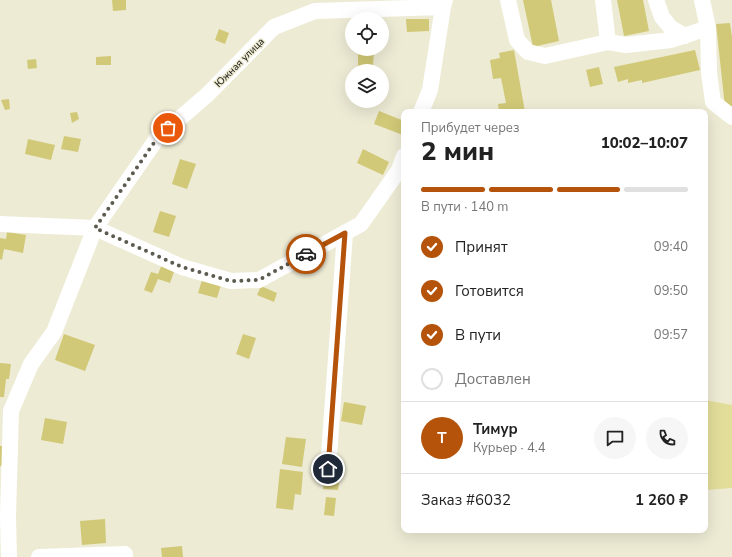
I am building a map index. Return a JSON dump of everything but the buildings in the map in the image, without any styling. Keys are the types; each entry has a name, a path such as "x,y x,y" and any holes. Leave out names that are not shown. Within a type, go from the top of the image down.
{"street":[{"path":"508,0 517,40 528,52 545,56 608,42 626,45 671,40 708,28"},
{"path":"603,0 608,42"},
{"path":"656,0 662,17 671,28 685,36"},
{"path":"702,0 708,28 709,72 713,102 732,117"},
{"name":"Южная улица","path":"9,557 8,516 11,411 31,364 54,332 95,228 158,137 206,95 274,27 315,11 444,3 430,90 422,109"},
{"path":"0,224 95,228 182,267 231,281 259,280 361,224 399,170 401,164"},
{"path":"328,469 345,233"},
{"path":"39,557 125,554"}],"shaded area":[{"path":"708,401 732,405 732,488 708,490"}],"way so far":[{"path":"168,128 158,137 95,228 182,267 231,281 259,280 306,254"}],"route":[{"path":"306,254 345,233 328,469"}]}
